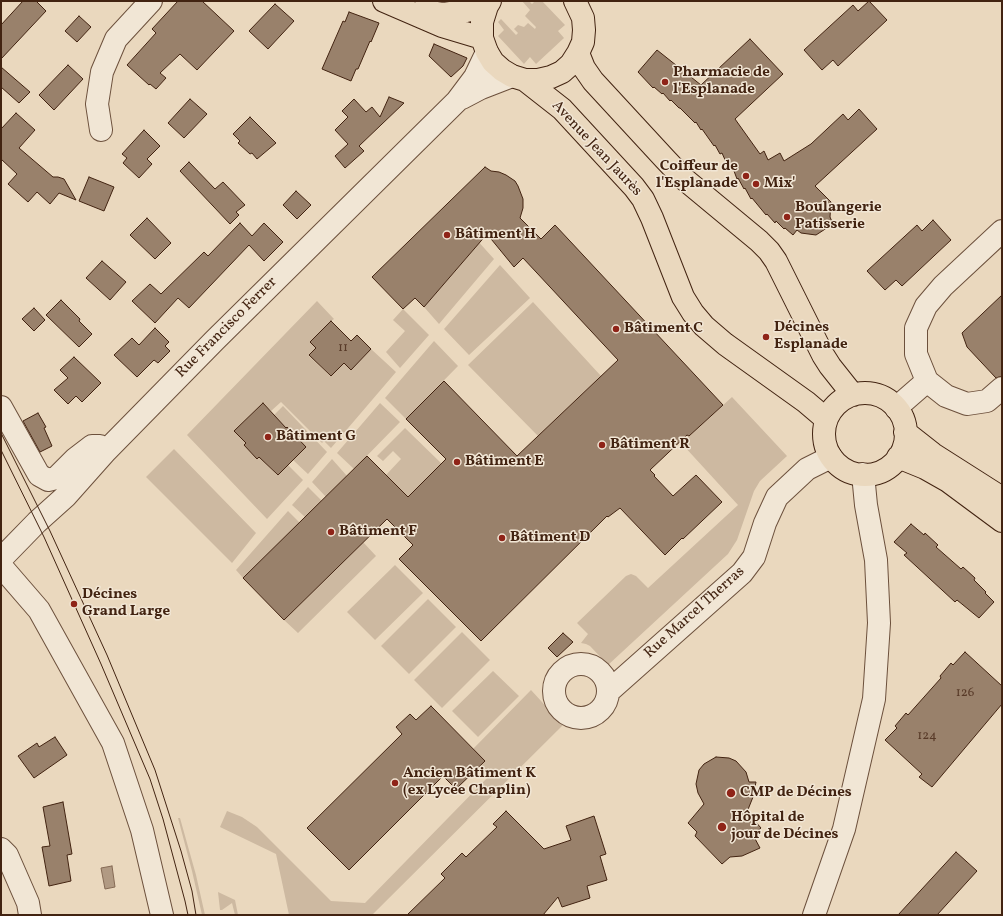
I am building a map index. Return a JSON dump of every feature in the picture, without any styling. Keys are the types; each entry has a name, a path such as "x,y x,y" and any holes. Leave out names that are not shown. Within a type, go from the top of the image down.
{"main road":[{"path":"384,1 484,45 482,22 488,4"},
{"path":"518,78 538,80 551,77 562,72 571,64 583,42 583,18 579,3"},
{"path":"405,9 443,14 466,11 488,4"},
{"name":"Avenue Jean Jaurès","path":"484,45 498,66 562,109 634,187 643,199 652,218 683,297 693,313 704,326 725,344 806,402 826,419"},
{"path":"578,53 584,68 593,81 674,169 769,251 776,261 823,355 853,395"},
{"path":"869,393 884,398 896,408 901,415 905,432 904,445 898,458 891,465 873,474 854,473 845,469 831,457 824,439 824,429 826,419 831,410 837,404 845,398 853,395 869,393"},
{"path":"905,432 933,454 1002,498"},
{"path":"898,458 925,468 948,481 1002,521"}],"street":[{"path":"101,130 97,104 102,72 116,39 151,1"},
{"name":"Rue Francisco Ferrer","path":"1,559 37,522 66,496 106,451 215,340 457,101 475,77 484,45"},
{"name":"Rue Francisco Ferrer","path":"457,101 481,88 518,78"},
{"path":"1002,231 943,286 926,306 916,328 916,354 927,381 946,396 967,404 987,401 1002,388"},
{"path":"896,408 927,381"},
{"path":"1,407 39,475 48,480 56,478 75,459 92,446 100,446 106,451"},
{"name":"Rue Marcel Therras","path":"608,692 742,573 754,557 765,523 776,497 807,469 831,457"},
{"path":"814,915 844,829 874,699 879,623 878,592 876,560 866,505 863,474"},
{"path":"1,566 39,610 114,743 142,830 162,915"},
{"path":"1,849 7,855 25,896 30,915"}],"shaded area":[{"path":"522,1 529,1 532,4 535,1 542,1 565,25 558,31 564,38 536,64 530,57 524,64 498,36 504,30 498,22 501,19 516,35 518,33 514,29 518,25 524,27 528,23 535,29 536,27 525,16 530,10"},
{"path":"476,239 494,259 439,324 424,307 476,247"},
{"path":"500,265 530,298 469,355 444,329"},
{"path":"317,301 334,319 331,321 316,348 309,356 330,376 344,363 351,370 371,349 396,372 331,448 324,441 322,443 281,402 271,411 263,403 234,431 246,443 244,445 257,459 259,457 277,475 288,465 303,480 267,519 187,435"},
{"path":"533,302 601,376 538,436 468,365"},
{"path":"403,309 429,335 400,368 386,352 405,331 393,320"},
{"path":"434,341 458,366 406,419 385,398"},
{"path":"732,397 787,456 760,481 754,491 737,540 728,554 608,665 590,646 581,643 588,634 577,623 626,576 631,574 636,576 648,588 738,505 683,445 689,436"},
{"path":"380,403 400,422 354,469 337,453"},
{"path":"283,406 327,452 308,474 293,460 306,447 287,427 285,429 274,418 274,415"},
{"path":"405,428 442,464 408,497 386,475 401,459 393,451 383,461 377,456"},
{"path":"174,449 256,533 232,563 146,477"},
{"path":"332,459 347,476 326,497 312,482"},
{"path":"308,487 322,501 305,517 292,505"},
{"path":"288,511 300,523 243,578 236,570"},
{"path":"363,542 376,556 298,633 284,620"},
{"path":"395,565 423,593 375,640 347,612"},
{"path":"428,599 456,627 409,674 381,646"},
{"path":"462,632 490,660 442,708 414,680"},
{"path":"493,671 519,696 478,737 452,711"},
{"path":"531,690 563,725 372,915 289,915 276,854 220,827 227,811 242,817 257,827 331,901 365,903 490,775 481,765 485,761 473,749"},
{"path":"178,818 180,818 196,875 205,915 202,915"},
{"path":"112,866 115,887 105,889 101,868"},
{"path":"218,892 235,900 238,915 235,915 232,903 220,910"}],"building":[{"path":"23,1 36,1 46,11 1,59 1,25"},
{"path":"178,1 202,1 234,31 197,70 180,54 160,73 166,78 156,89 150,84 149,85 127,65 156,33 152,29"},
{"path":"869,1 887,20 838,66 833,60 822,70 804,50 853,5 858,11"},
{"path":"275,4 294,21 268,49 249,31"},
{"path":"349,12 379,23 351,81 322,69 343,21 345,22"},
{"path":"79,16 91,27 77,42 65,31"},
{"path":"750,39 783,74 735,119 760,154 764,151 768,160 780,153 784,161 811,144 843,114 848,120 859,109 877,129 815,186 831,202 830,217 833,224 816,235 801,233 797,230 793,235 776,221 775,223 767,214 766,215 752,198 751,199 738,178 737,179 734,171 726,162 722,153 720,154 715,145 714,146 696,122 695,123 663,93 662,94 654,87 653,88 638,72 657,50 701,85"},
{"path":"434,44 467,58 463,66 451,77 429,56"},
{"path":"68,65 83,79 54,110 39,95"},
{"path":"1,67 30,92 19,103 1,87"},
{"path":"389,97 404,103 359,146 364,151 345,168 335,156 348,144 335,130 348,117 342,111 354,99 366,112 372,107 380,117"},
{"path":"190,99 207,114 184,138 168,123"},
{"path":"16,113 35,130 19,148 53,177 64,179 76,200 59,193 50,204 37,192 28,202 8,184 17,174 1,159 1,129"},
{"path":"250,117 276,143 257,159 252,153 250,154 238,143 240,141 233,134"},
{"path":"144,130 160,146 147,159 152,164 139,178 123,163 127,158 122,154"},
{"path":"189,162 215,189 223,182 245,205 236,212 239,215 230,224 180,171"},
{"path":"485,167 491,171 506,175 515,181 523,199 523,208 520,218 541,239 555,225 723,405 689,436 687,435 650,470 673,496 696,475 722,502 665,555 620,508 608,517 607,516 481,641 399,559 413,545 387,519 284,620 243,578 367,456 408,497 446,459 406,419 444,381 517,456 618,360 523,258 514,267 487,234 424,307 415,298 403,309 372,277"},
{"path":"89,177 114,187 104,211 79,201"},
{"path":"296,191 311,205 297,219 283,205"},
{"path":"147,218 171,243 155,259 130,235"},
{"path":"933,220 951,240 902,286 896,280 885,290 867,271 917,225 922,231"},
{"path":"240,223 252,236 264,223 283,242 264,261 249,245 189,308 178,298 155,323 132,301 150,284 161,294 204,252 208,256"},
{"path":"102,261 126,282 110,300 86,278"},
{"path":"1002,295 1002,376 996,378 967,347 962,333"},
{"path":"61,300 80,319 79,321 92,334 79,347 46,315"},
{"path":"34,308 45,320 34,331 22,319"},
{"path":"331,321 351,341 357,335 371,349 351,370 344,363 331,376 309,355 316,348 310,342"},
{"path":"155,328 169,342 165,346 170,351 158,363 154,360 137,377 114,355 132,338 139,345"},
{"path":"74,357 101,383 82,402 76,396 68,404 54,390 68,378 60,370"},
{"name":"Bâtiment G","path":"263,403 306,447 278,475 259,457 257,459 244,445 246,443 234,431"},
{"path":"38,413 46,427 44,428 52,446 40,452 23,421"},
{"path":"911,524 924,535 925,533 938,545 936,547 961,569 963,567 975,578 974,580 994,602 979,618 957,600 955,602 904,555 907,553 894,542"},
{"path":"563,633 573,642 557,657 548,648"},
{"path":"965,652 1002,686 1002,704 932,787 919,777 922,774 885,740 897,728 895,726 906,713 908,715 941,678 940,676 951,663 953,665"},
{"name":"Ancien Bâtiment K (ex Lycée Chaplin)","path":"431,706 485,761 456,789 443,776 349,870 307,828 402,734 396,727 410,714 416,720"},
{"path":"55,737 67,755 34,778 18,756 37,743 39,747"},
{"path":"716,757 729,758 736,761 746,772 749,782 756,782 753,797 747,812 761,828 753,835 760,848 742,856 730,857 722,864 695,836 697,832 688,823 704,804 698,793 696,784 699,770 704,764"},
{"path":"63,802 72,854 67,855 71,881 49,886 42,847 50,846 43,807"},
{"path":"506,811 544,849 571,840 566,826 594,816 606,854 600,856 607,880 587,886 590,898 562,907 558,897 543,915 407,915 445,878 441,874 462,853 466,857 497,827 493,824"},
{"path":"956,852 977,871 937,915 898,915"}],"tram line":[{"path":"1,433 50,531 107,655 155,770 181,851 192,891 196,915"},
{"path":"1,450 44,537 101,664 150,779 163,819 188,915"}],"place":[{"name":"Pharmacie de l'Esplanade","path":"665,82"},
{"name":"Coiffeur de l'Esplanade","path":"746,176"},
{"name":"Mix'","path":"756,184"},
{"name":"Boulangerie Patisserie","path":"787,217"},
{"name":"Bâtiment H","path":"447,235"},
{"name":"Bâtiment C","path":"616,329"},
{"name":"Décines Esplanade","path":"766,337"},
{"name":"Bâtiment G","path":"268,437"},
{"name":"Bâtiment R","path":"602,445"},
{"name":"Bâtiment E","path":"457,462"},
{"name":"Bâtiment F","path":"331,532"},
{"name":"Bâtiment D","path":"502,538"},
{"name":"Décines Grand Large","path":"74,604"},
{"name":"Ancien Bâtiment K (ex Lycée Chaplin)","path":"395,783"},
{"name":"CMP de Décines","path":"731,793"},
{"name":"Hôpital de jour de Décines","path":"722,827"}]}
